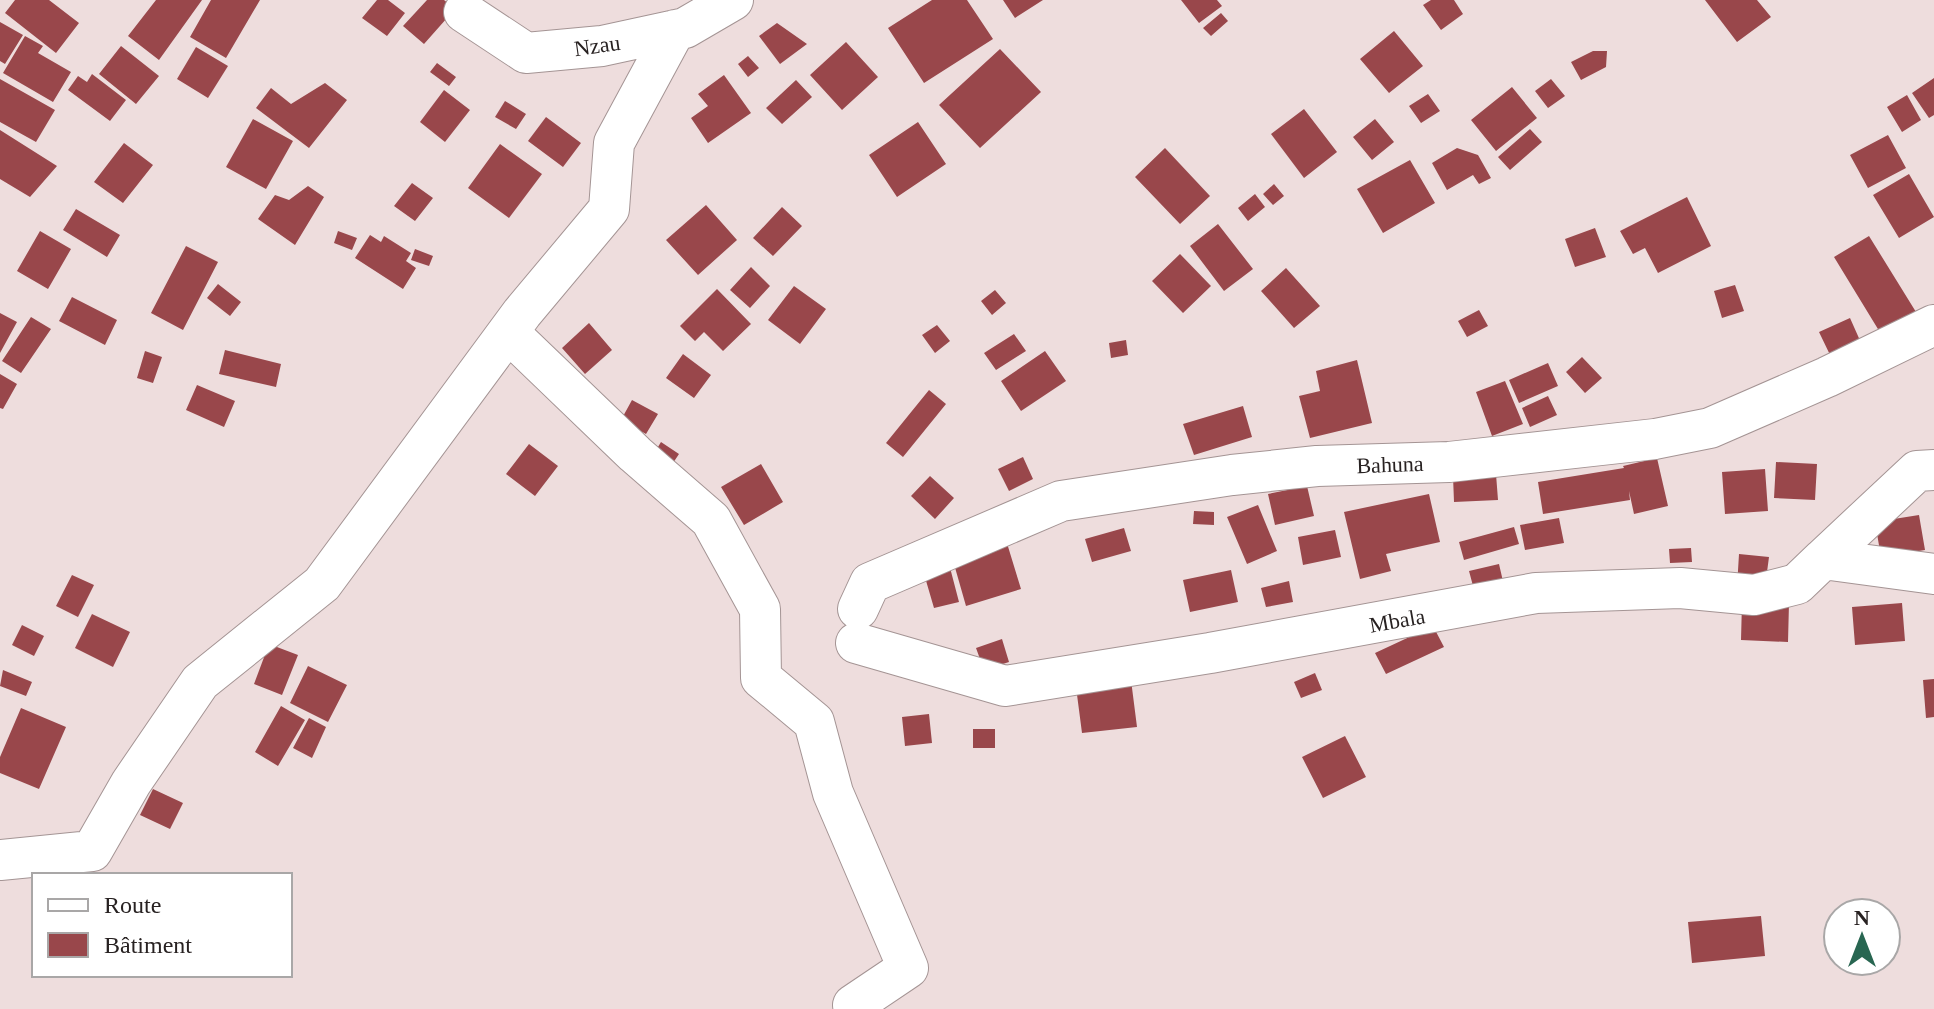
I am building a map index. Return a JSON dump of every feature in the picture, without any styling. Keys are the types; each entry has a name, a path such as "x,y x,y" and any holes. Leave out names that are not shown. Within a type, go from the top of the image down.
{"street":[{"name":"Nzau","path":"464,12 526,53 602,46 685,28 733,0"},
{"path":"0,860 92,851 131,783 200,682 322,584 508,332 609,209 614,143 675,30"},
{"name":"Bahuna","path":"857,626 870,583 1061,501 1232,475 1317,466 1449,462 1655,439 1710,428 1827,377 1934,325"},
{"path":"508,332 635,454 711,520 760,609 761,678 814,722 833,793 908,968 853,1005 856,1009"},
{"name":"Mbala","path":"857,626 1005,686 1536,593 1680,588 1754,595 1797,584 1917,471 1934,470"},
{"path":"1823,559 1934,574"}],"building":[{"path":"15,0 49,0 79,23 56,53 5,13"},
{"path":"156,0 202,0 159,60 128,36"},
{"path":"211,0 260,0 226,58 190,37"},
{"path":"377,0 388,0 405,13 387,36 362,18"},
{"path":"427,0 444,0 455,9 424,44 403,26"},
{"path":"932,0 967,0 993,39 924,83 888,28"},
{"path":"1003,0 1043,0 1015,18"},
{"path":"1181,0 1217,0 1222,6 1199,23"},
{"path":"1431,0 1454,0 1463,14 1441,30 1423,5"},
{"path":"1705,0 1757,0 1771,17 1737,42"},
{"path":"1221,13 1228,21 1211,36 1203,28"},
{"path":"0,22 23,35 5,64 0,61"},
{"path":"777,23 807,44 780,64 759,36"},
{"path":"1394,31 1423,66 1389,93 1360,59"},
{"path":"25,36 43,46 38,53 71,72 53,102 3,73"},
{"path":"846,42 878,77 842,110 810,75"},
{"path":"121,46 159,76 136,104 99,74"},
{"path":"196,47 228,66 208,98 177,79"},
{"path":"1000,49 1041,92 980,148 939,105"},
{"path":"1593,51 1607,51 1606,67 1581,80 1571,62"},
{"path":"748,56 759,68 748,77 738,64"},
{"path":"437,63 456,77 449,86 430,72"},
{"path":"92,74 126,100 110,121 68,90 78,76 87,82"},
{"path":"724,75 751,113 708,143 691,118 708,106 698,94"},
{"path":"1934,78 1934,115 1929,118 1912,93"},
{"path":"0,79 55,110 36,142 0,122"},
{"path":"1551,79 1565,96 1548,108 1535,91"},
{"path":"796,80 812,97 782,124 766,108"},
{"path":"325,83 347,100 309,148 256,108 271,88 291,104"},
{"path":"1512,87 1537,118 1496,151 1471,120"},
{"path":"444,90 470,110 445,142 420,122"},
{"path":"1428,94 1440,111 1421,123 1409,106"},
{"path":"1907,95 1921,120 1902,132 1887,107"},
{"path":"505,101 526,114 516,129 495,117"},
{"path":"1304,109 1337,152 1304,178 1271,134"},
{"path":"546,117 581,143 563,167 528,141"},
{"path":"253,119 293,141 266,189 226,167"},
{"path":"1375,119 1394,142 1372,160 1353,137"},
{"path":"918,122 946,164 897,197 869,155"},
{"path":"1530,129 1542,142 1510,170 1498,157"},
{"path":"0,130 57,166 30,197 0,179"},
{"path":"1888,135 1906,168 1868,188 1850,155"},
{"path":"124,143 153,165 123,203 94,182"},
{"path":"500,144 542,174 509,218 468,188"},
{"path":"1165,148 1210,196 1180,224 1135,177"},
{"path":"1457,148 1478,155 1491,178 1479,184 1473,175 1447,190 1432,163"},
{"path":"1410,160 1435,203 1383,233 1357,189"},
{"path":"1909,174 1934,217 1899,238 1873,195"},
{"path":"412,183 433,198 415,221 394,206"},
{"path":"1274,184 1284,196 1273,205 1263,194"},
{"path":"308,186 324,197 295,245 258,219 275,195 289,200"},
{"path":"1255,194 1265,207 1248,221 1238,208"},
{"path":"1687,197 1711,246 1658,273 1645,248 1633,254 1620,231"},
{"path":"706,205 737,240 698,275 666,240"},
{"path":"782,207 802,226 773,256 753,238"},
{"path":"76,209 120,235 107,257 63,230"},
{"path":"1218,224 1253,269 1224,291 1190,246"},
{"path":"1595,228 1606,257 1575,267 1565,239"},
{"path":"40,231 71,249 48,289 17,271"},
{"path":"338,231 357,238 352,250 334,243"},
{"path":"370,235 381,242 384,236 411,253 406,261 416,268 403,289 355,258"},
{"path":"1869,236 1916,312 1881,334 1834,257"},
{"path":"186,246 218,262 183,330 151,313"},
{"path":"415,249 433,256 429,266 411,260"},
{"path":"1180,254 1211,286 1183,313 1152,281"},
{"path":"751,267 770,286 750,308 730,290"},
{"path":"1286,268 1320,306 1294,328 1261,291"},
{"path":"218,284 241,302 230,316 207,298"},
{"path":"1735,285 1744,311 1722,318 1714,291"},
{"path":"794,286 826,309 800,344 768,320"},
{"path":"717,289 751,324 723,351 704,332 695,341 680,326"},
{"path":"995,290 1006,303 992,315 981,301"},
{"path":"72,297 117,320 105,345 59,321"},
{"path":"1479,310 1488,326 1467,337 1458,321"},
{"path":"0,313 17,322 0,353"},
{"path":"31,317 51,329 21,373 2,361"},
{"path":"1850,318 1862,345 1832,359 1819,332"},
{"path":"589,323 612,350 585,374 562,348"},
{"path":"937,325 950,341 935,353 922,335"},
{"path":"1014,334 1026,351 996,370 984,353"},
{"path":"1126,340 1128,355 1111,358 1109,343"},
{"path":"225,350 281,364 276,387 219,374"},
{"path":"145,351 162,357 153,383 137,378"},
{"path":"1045,351 1066,381 1021,411 1001,381"},
{"path":"683,354 711,375 694,398 666,378"},
{"path":"1582,357 1602,378 1585,393 1566,372"},
{"path":"1357,360 1372,423 1310,438 1299,396 1320,391 1316,371"},
{"path":"1548,363 1558,386 1519,403 1509,380"},
{"path":"0,374 17,384 3,409 0,408"},
{"path":"1505,381 1523,424 1492,436 1476,392"},
{"path":"197,385 235,401 224,427 186,410"},
{"path":"929,390 946,404 903,457 886,443"},
{"path":"1548,396 1557,415 1530,427 1522,408"},
{"path":"632,400 658,414 646,434 621,420"},
{"path":"1243,406 1252,437 1194,455 1183,424"},
{"path":"661,442 679,454 671,466 653,455"},
{"path":"529,444 558,466 535,496 506,474"},
{"path":"1023,457 1033,479 1009,491 998,469"},
{"path":"1657,458 1668,506 1634,514 1629,491 1630,500 1543,514 1538,482 1624,468"},
{"path":"1776,462 1817,464 1815,500 1774,498"},
{"path":"761,464 783,502 744,525 721,487"},
{"path":"1765,469 1768,511 1725,514 1722,472"},
{"path":"1496,474 1498,500 1454,502 1453,476"},
{"path":"930,476 954,498 935,519 911,496"},
{"path":"1307,486 1314,516 1275,525 1268,494"},
{"path":"1429,494 1440,542 1386,554 1391,571 1360,579 1344,512"},
{"path":"1258,505 1277,551 1247,564 1227,517"},
{"path":"1194,511 1214,512 1214,525 1193,524"},
{"path":"1919,515 1925,550 1881,557 1875,522"},
{"path":"1559,518 1564,543 1525,550 1520,525"},
{"path":"1514,527 1519,544 1464,560 1459,542"},
{"path":"1124,528 1131,551 1092,562 1085,539"},
{"path":"1335,530 1341,557 1303,565 1298,537"},
{"path":"1006,540 1021,589 966,606 952,557"},
{"path":"1691,548 1692,562 1670,563 1669,549"},
{"path":"1739,554 1769,557 1765,587 1737,587"},
{"path":"948,560 959,602 934,608 922,567"},
{"path":"1499,564 1505,590 1476,597 1469,571"},
{"path":"1231,570 1238,602 1190,612 1183,580"},
{"path":"72,575 94,585 78,617 56,606"},
{"path":"1289,581 1293,602 1266,607 1261,588"},
{"path":"1742,602 1789,603 1788,642 1741,640"},
{"path":"1902,603 1905,641 1855,645 1852,607"},
{"path":"92,614 130,632 113,667 75,648"},
{"path":"22,625 44,636 34,656 12,645"},
{"path":"1433,626 1444,647 1386,674 1375,653"},
{"path":"1002,639 1009,662 984,670 976,648"},
{"path":"269,644 298,655 282,695 254,684"},
{"path":"308,666 347,685 328,722 290,703"},
{"path":"3,670 32,682 26,696 0,686"},
{"path":"1315,673 1322,690 1301,698 1294,682"},
{"path":"1934,679 1934,717 1926,718 1923,680"},
{"path":"1131,680 1137,727 1082,733 1076,687"},
{"path":"281,706 305,720 278,766 255,752"},
{"path":"21,708 66,727 39,789 0,773 0,757"},
{"path":"929,714 932,743 905,746 902,717"},
{"path":"309,718 326,727 312,758 293,748"},
{"path":"973,729 995,729 995,748 973,748"},
{"path":"1345,736 1366,777 1323,798 1302,757"},
{"path":"153,789 183,803 170,829 140,815"},
{"path":"1761,916 1765,956 1692,963 1688,922"}]}
